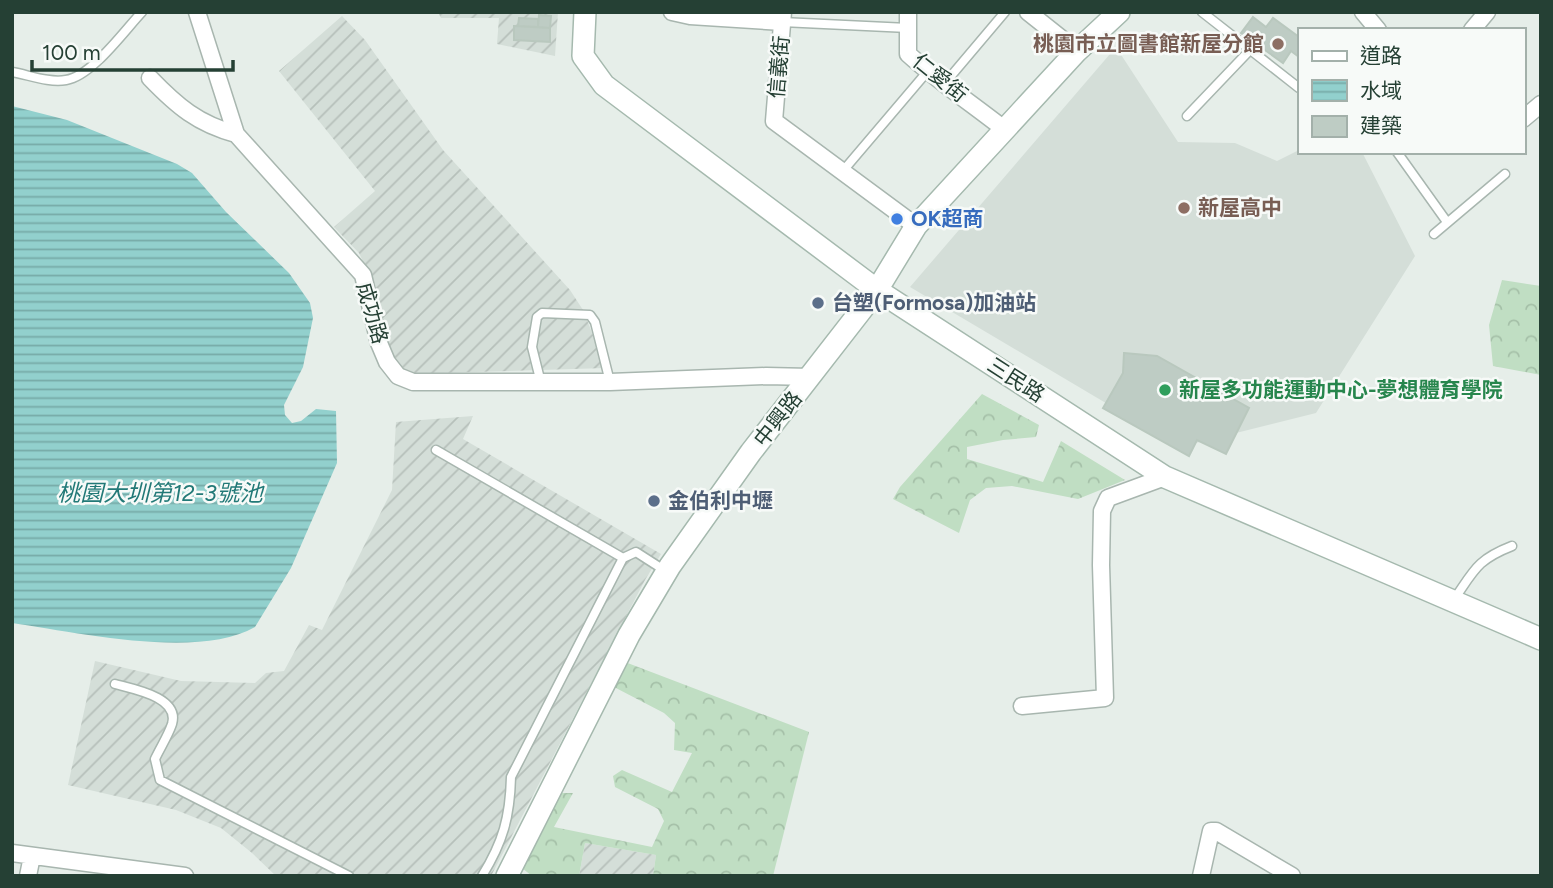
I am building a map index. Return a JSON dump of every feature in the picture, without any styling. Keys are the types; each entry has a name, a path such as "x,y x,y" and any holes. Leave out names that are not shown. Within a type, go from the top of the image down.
{"street":[{"name":"成功路","path":"197,12 236,134 363,275 379,343 387,362 398,376 413,382 541,383 811,377"},
{"name":"三民路","path":"584,12 583,55 604,85 877,290 1165,477 1541,639"},
{"path":"672,12 690,16 782,17"},
{"path":"1028,12 1077,51"},
{"name":"中興路","path":"508,876 629,635 667,572 751,452 877,290 916,226 1077,51 1119,12"},
{"path":"1363,12 1376,28"},
{"path":"1474,28 1487,12"},
{"name":"信義街","path":"782,17 774,121 842,172"},
{"name":"仁愛街","path":"908,20 908,54 927,72 1004,129"},
{"path":"150,78 172,101 211,127 236,134"},
{"path":"1525,117 1541,104"},
{"path":"842,172 916,226"},
{"path":"1022,706 1105,698 1102,511 1108,498 1165,477"},
{"path":"1202,876 1211,831 1216,831 1292,876"},
{"path":"12,853 185,876"},
{"path":"28,876 32,856"}],"lane":[{"path":"12,72 55,81 68,80 88,70 142,12"},
{"path":"945,83 1005,12"},
{"path":"1202,12 1298,87"},
{"path":"782,17 908,20"},
{"path":"1187,116 1250,50"},
{"path":"842,172 927,72"},
{"path":"1398,154 1447,222"},
{"path":"1434,234 1505,174"},
{"path":"541,383 532,347 537,317 542,313 590,315 610,382"},
{"path":"436,450 623,558"},
{"path":"1453,601 1481,561 1512,546"},
{"path":"482,876 501,840 510,808 511,777 623,558 636,552 667,572"},
{"path":"116,684 149,693 168,705 173,715 172,724 155,759 160,780 349,876"}],"shaded area":[{"path":"438,12 558,12 555,56 497,44 499,18 441,18"},
{"path":"342,16 365,40 443,150 570,290 583,310 606,368 407,374 391,363 370,276 359,253 334,227 375,191 279,71"},
{"name":"新屋高中","path":"1116,47 1178,142 1235,143 1277,161 1298,150 1298,154 1363,154 1415,256 1316,413 1180,447 910,287"},
{"path":"473,416 463,439 661,554 491,876 276,876 221,828 176,810 68,785 95,661 181,681 255,683 266,673 284,671 309,625 322,630 392,490 396,422"},
{"path":"585,843 656,855 653,876 579,876"}],"green space":[{"path":"1502,280 1541,286 1541,375 1493,366 1489,325"},
{"path":"982,394 1039,425 1036,437 967,447 967,459 1043,482 1061,441 1125,480 1078,499 1012,486 986,488 970,500 959,533 893,499 900,487"},
{"path":"625,662 809,732 773,876 653,876 656,855 585,843 579,876 532,876 517,864 558,793 573,793 554,827 652,847 664,821 658,809 615,787 613,776 622,770 672,792 692,753 674,750 675,723 664,713 614,687"}],"water":[{"name":"桃園大圳第12-3號池","path":"12,106 67,120 177,164 192,173 226,212 289,273 310,303 313,318 303,367 284,405 285,415 292,423 301,421 316,409 336,411 337,463 291,568 255,627 231,637 202,642 170,643 102,637 12,623"}],"building":[{"path":"539,15 551,16 550,28 538,27"},
{"name":"桃園市立圖書館新屋分館","path":"1253,17 1266,27 1273,18 1298,36 1298,56 1291,51 1283,63 1241,33"},
{"path":"519,18 538,19 538,27 518,26"},
{"path":"514,26 550,28 550,42 514,40"},
{"name":"新屋多功能運動中心-夢想體育學院","path":"1124,353 1157,356 1249,408 1226,454 1197,440 1189,456 1103,408 1123,373"}],"place":[{"name":"桃園市立圖書館新屋分館","path":"1278,44"},
{"name":"新屋高中","path":"1184,208"},
{"name":"OK超商","path":"897,219"},
{"name":"台塑(Formosa)加油站","path":"818,303"},
{"name":"新屋多功能運動中心-夢想體育學院","path":"1165,390"},
{"name":"金伯利中壢","path":"654,501"}]}
